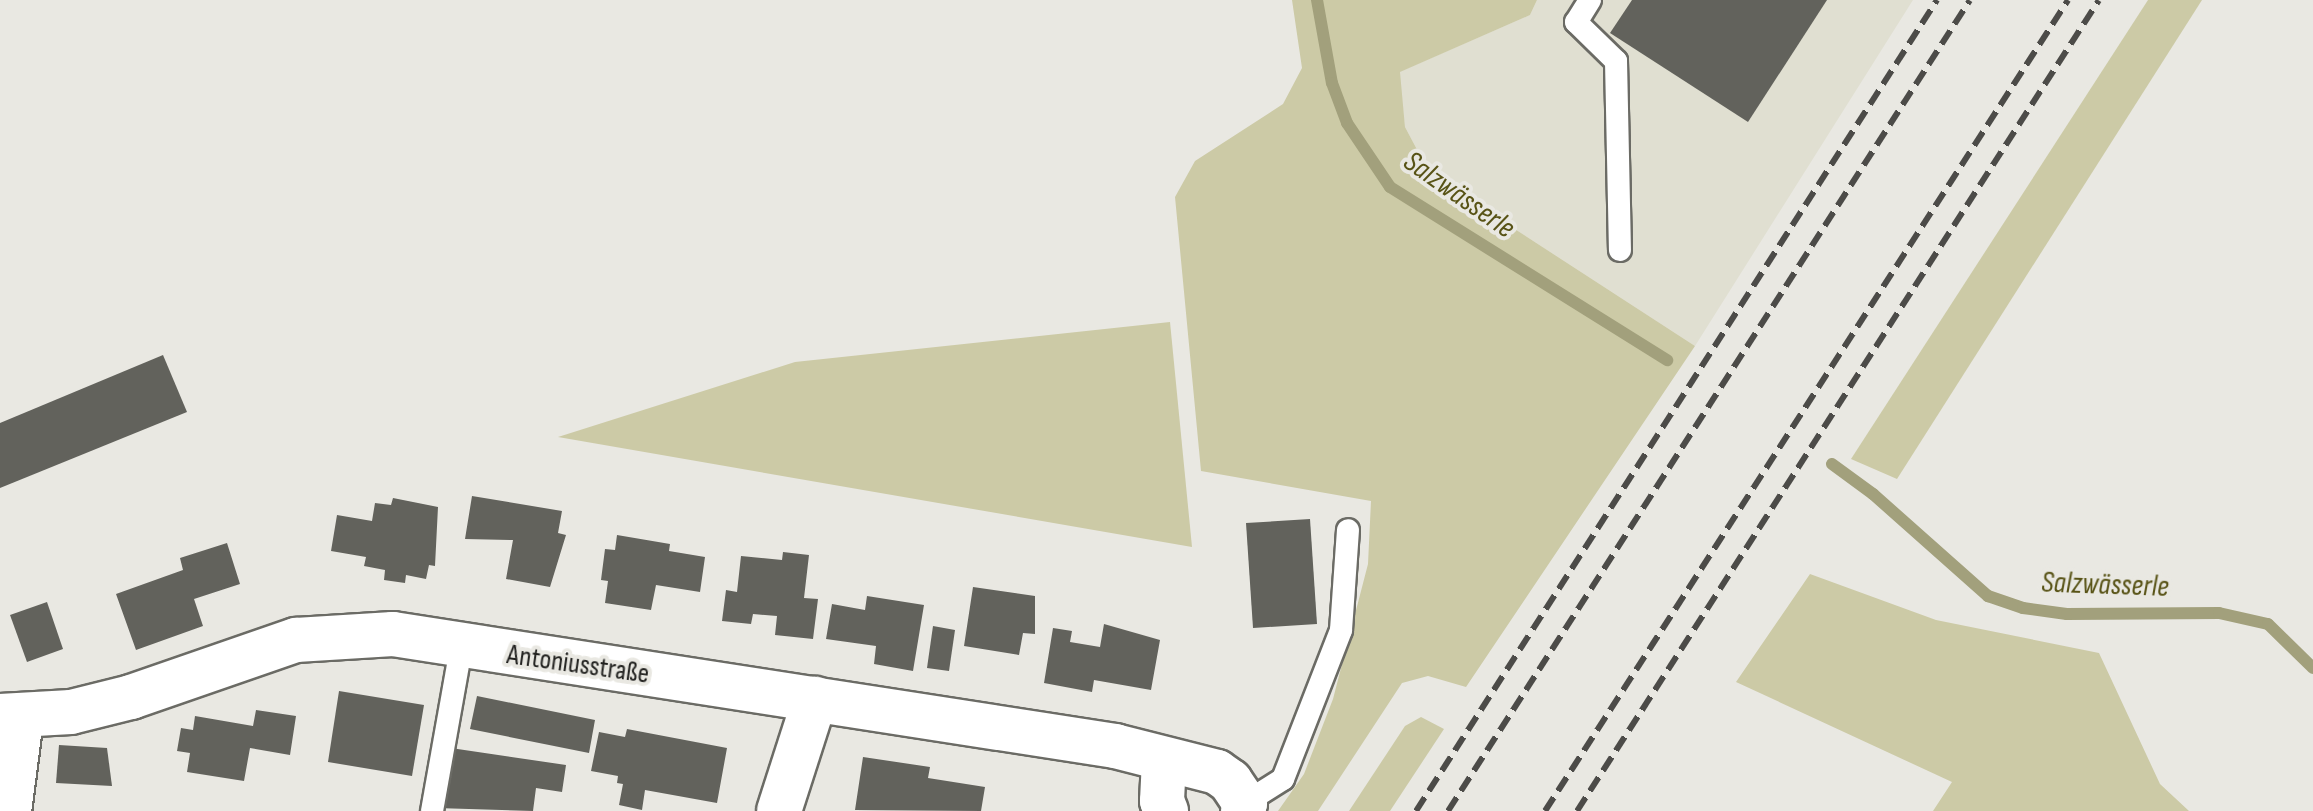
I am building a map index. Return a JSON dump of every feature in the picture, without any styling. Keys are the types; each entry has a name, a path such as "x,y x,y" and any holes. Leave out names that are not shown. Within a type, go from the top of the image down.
{"street":[{"name":"Antoniusstraße","path":"10,718 131,697 296,640 393,634 461,648 1115,746 1217,772 1244,807"},
{"path":"779,811 815,699"},
{"path":"9,811 10,718"},
{"path":"1164,760 1162,801 1166,811"}],"lane":[{"path":"1590,0 1576,22 1616,61 1620,250"},
{"path":"1244,807 1283,779 1341,630 1348,530"},
{"path":"432,811 461,648"}],"shaded area":[{"path":"1292,0 1537,0 1530,15 1400,72 1405,127 1430,174 1695,346 1466,687 1428,676 1402,683 1318,811 1278,811 1304,774 1333,699 1368,564 1371,501 1201,471 1175,197 1195,161 1283,104 1302,68"},
{"path":"1537,0 1913,0 1695,346 1430,174 1405,127 1399,72 1530,15"},
{"path":"2148,0 2202,0 1897,479 1851,459"},
{"path":"1170,322 1192,547 558,437 795,362"},
{"path":"1810,574 1936,620 2099,653 2160,784 2189,811 1933,811 1952,782 1736,682"},
{"path":"1421,717 1444,729 1390,811 1349,811 1405,726"}],"building":[{"path":"1632,0 1827,0 1748,122 1610,33"},
{"path":"163,355 187,412 0,488 0,423"},
{"path":"472,496 562,511 558,533 566,535 550,587 506,579 513,540 465,539"},
{"path":"393,498 438,507 435,566 429,565 426,579 406,575 405,583 384,580 385,570 364,566 366,557 331,551 337,515 372,521 375,503 391,505"},
{"path":"1310,519 1317,624 1253,628 1246,523"},
{"path":"617,535 670,544 669,551 705,557 700,592 656,585 651,610 605,603 608,581 601,580 605,549 615,550"},
{"path":"227,543 240,584 194,599 203,626 136,650 116,594 183,570 180,558"},
{"path":"783,552 809,555 804,598 818,599 813,639 775,635 777,616 753,614 751,624 722,621 726,590 737,592 741,556 782,560"},
{"path":"973,587 1035,596 1035,634 1023,633 1019,655 964,646"},
{"path":"867,596 924,605 913,671 874,664 876,646 826,639 832,604 865,610"},
{"path":"47,602 63,649 27,662 10,615"},
{"path":"1104,624 1160,640 1151,690 1094,680 1092,692 1044,683 1053,628 1072,631 1070,642 1100,647"},
{"path":"933,626 955,630 949,671 927,668"},
{"path":"339,691 424,705 412,776 328,762"},
{"path":"477,696 595,720 589,753 470,729"},
{"path":"256,710 296,716 290,755 250,748 244,781 187,772 190,753 177,751 181,728 193,730 195,716 253,726"},
{"path":"627,729 727,748 717,803 645,790 642,810 619,805 623,784 617,783 618,776 591,771 599,732 625,737"},
{"path":"59,745 107,748 112,786 56,783"},
{"path":"444,747 566,765 562,792 536,788 533,811 436,808"},
{"path":"863,757 930,767 928,778 985,787 981,811 855,810"}],"waterway":[{"name":"Salzwässerle","path":"1317,0 1332,83 1347,123 1390,187 1667,360"},
{"name":"Salzwässerle","path":"1832,464 1873,494 1988,596 2023,608 2067,614 2219,613 2268,624 2313,668"}],"railway":[{"path":"1416,811 1937,0"},
{"path":"1448,811 1970,0"},
{"path":"1545,811 2068,0"},
{"path":"1577,811 2099,0"}]}
